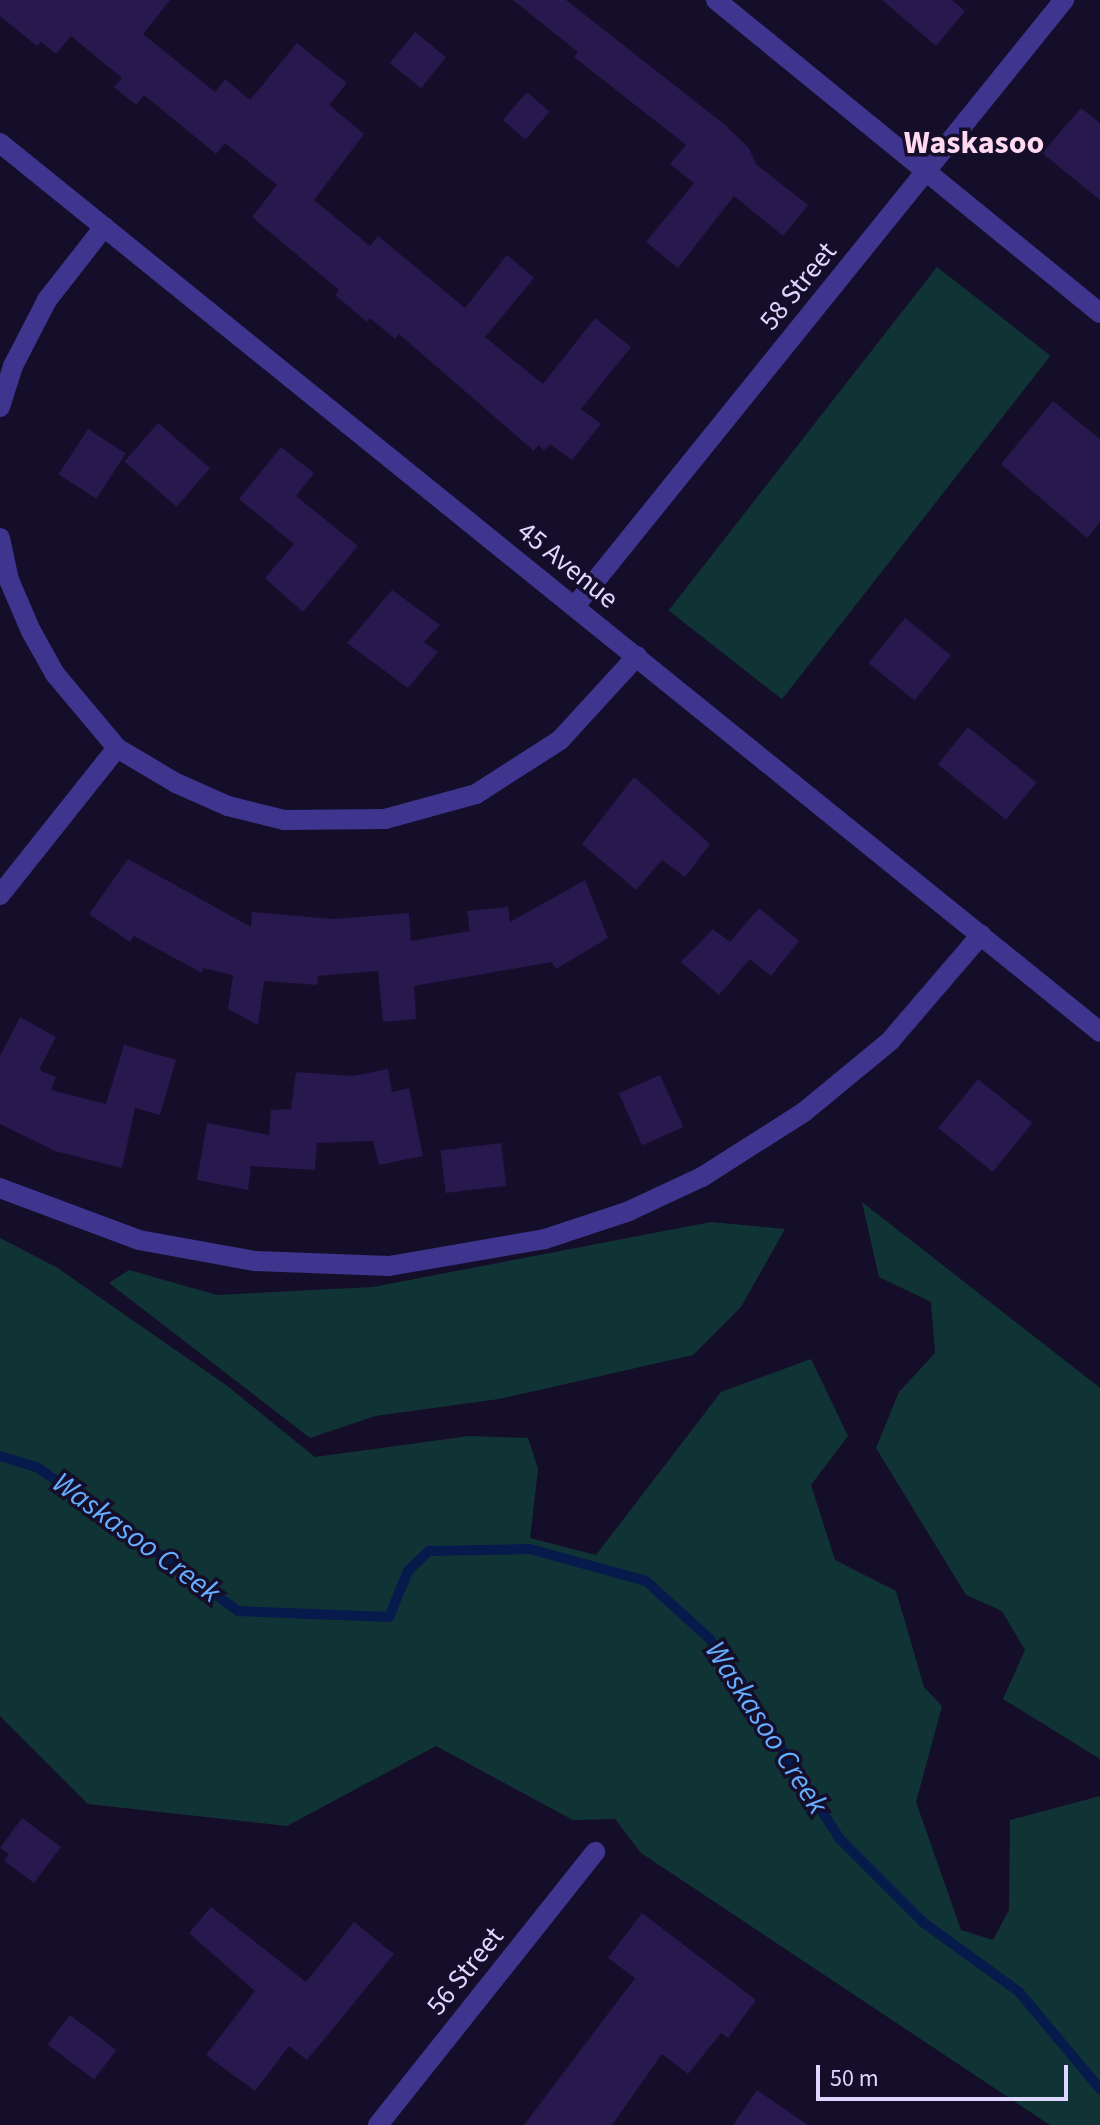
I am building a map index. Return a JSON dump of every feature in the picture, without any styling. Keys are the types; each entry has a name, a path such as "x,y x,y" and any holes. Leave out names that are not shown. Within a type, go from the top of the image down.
{"street":[{"path":"716,0 1100,313"},
{"name":"58 Street","path":"575,606 1064,0"},
{"name":"45 Avenue","path":"0,143 1100,1032"},
{"path":"0,407 13,366 47,300 104,227"},
{"path":"0,538 9,580 37,642 90,720 117,748 176,783 228,806 284,820 385,819 476,794 560,740 637,656"},
{"path":"0,895 117,748"},
{"path":"0,1188 139,1240 255,1261 389,1266 545,1239 629,1211 702,1177 804,1112 890,1041 981,935"},
{"name":"56 Street","path":"378,2125 595,1852"}],"green space":[{"path":"937,267 1050,356 782,699 669,611"},
{"path":"862,1202 1100,1388 1100,1759 1003,1699 1025,1650 1002,1611 966,1595 876,1448 899,1392 935,1353 931,1302 879,1277"},
{"path":"711,1222 785,1229 741,1307 693,1355 499,1399 375,1416 310,1438 109,1283 129,1270 217,1295 373,1287"},
{"path":"0,1238 56,1267 226,1385 315,1457 469,1436 528,1438 538,1469 530,1538 596,1555 721,1392 811,1359 848,1436 811,1485 835,1560 896,1591 924,1687 942,1706 916,1802 961,1930 993,1940 1009,1910 1010,1820 1100,1796 1100,2125 1050,2125 641,1853 615,1819 573,1820 436,1746 287,1826 88,1804 0,1716"}],"building":[{"path":"0,0 170,0 143,34 215,92 225,79 250,100 297,43 347,83 329,105 364,134 314,200 370,246 378,236 465,308 507,255 534,278 485,337 543,384 595,318 631,347 581,409 601,424 572,460 550,444 544,450 538,445 534,451 399,334 395,339 370,318 367,322 335,295 339,290 252,217 277,185 225,143 216,154 144,95 136,105 114,87 122,78 71,36 56,54 41,42 37,46 0,16"},
{"path":"513,0 566,0 724,124 749,148 756,164 808,205 783,236 734,196 678,268 646,242 694,183 670,164 686,145 574,57 578,52"},
{"path":"882,0 952,0 965,11 936,46"},
{"path":"415,32 446,57 421,88 390,63"},
{"path":"527,92 550,112 525,140 503,120"},
{"path":"1081,108 1100,123 1100,200 1042,153"},
{"path":"1053,401 1100,439 1100,522 1087,538 1001,464"},
{"path":"158,423 210,468 177,507 125,461"},
{"path":"88,429 126,454 96,499 59,474"},
{"path":"281,447 314,473 296,496 358,546 303,612 265,578 294,544 239,499"},
{"path":"392,590 440,625 424,642 438,652 408,688 347,643"},
{"path":"905,618 951,655 914,700 868,663"},
{"path":"968,727 1036,782 1006,820 938,764"},
{"path":"634,777 710,844 685,877 662,860 636,890 582,844"},
{"path":"128,859 251,927 252,912 333,919 409,913 411,941 470,931 467,911 508,907 510,922 585,880 608,938 556,969 552,962 414,986 416,1019 383,1022 378,971 318,976 317,985 264,981 258,1025 228,1009 233,975 203,968 202,973 134,936 130,942 89,914"},
{"path":"759,908 799,941 771,976 750,959 719,995 681,962 713,929 730,942"},
{"path":"20,1017 56,1037 39,1070 56,1077 51,1090 106,1104 124,1045 176,1060 160,1115 135,1108 122,1168 55,1151 0,1124 0,1056"},
{"path":"388,1069 392,1092 409,1088 423,1156 379,1165 373,1141 317,1143 315,1170 251,1166 248,1190 197,1180 207,1123 269,1135 271,1110 291,1109 296,1072 353,1076"},
{"path":"660,1075 683,1127 642,1145 619,1093"},
{"path":"978,1079 1032,1123 993,1172 938,1128"},
{"path":"501,1143 506,1186 446,1193 440,1150"},
{"path":"22,1818 61,1847 34,1883 4,1861 9,1854 0,1848"},
{"path":"211,1907 306,1982 354,1922 394,1954 307,2060 289,2046 255,2091 206,2055 255,1991 189,1933"},
{"path":"642,1913 756,2000 728,2038 721,2033 688,2074 662,2054 612,2125 524,2125 635,1978 608,1958"},
{"path":"70,2015 116,2050 94,2079 48,2045"},
{"path":"757,2090 808,2125 733,2125"}],"waterway":[{"name":"Waskasoo Creek","path":"0,1456 37,1467 238,1611 389,1617 408,1571 429,1551 530,1549 646,1581 710,1639 839,1838 924,1923 1019,1992 1100,2089"}],"district":[{"name":"Waskasoo","path":"974,143"}]}
